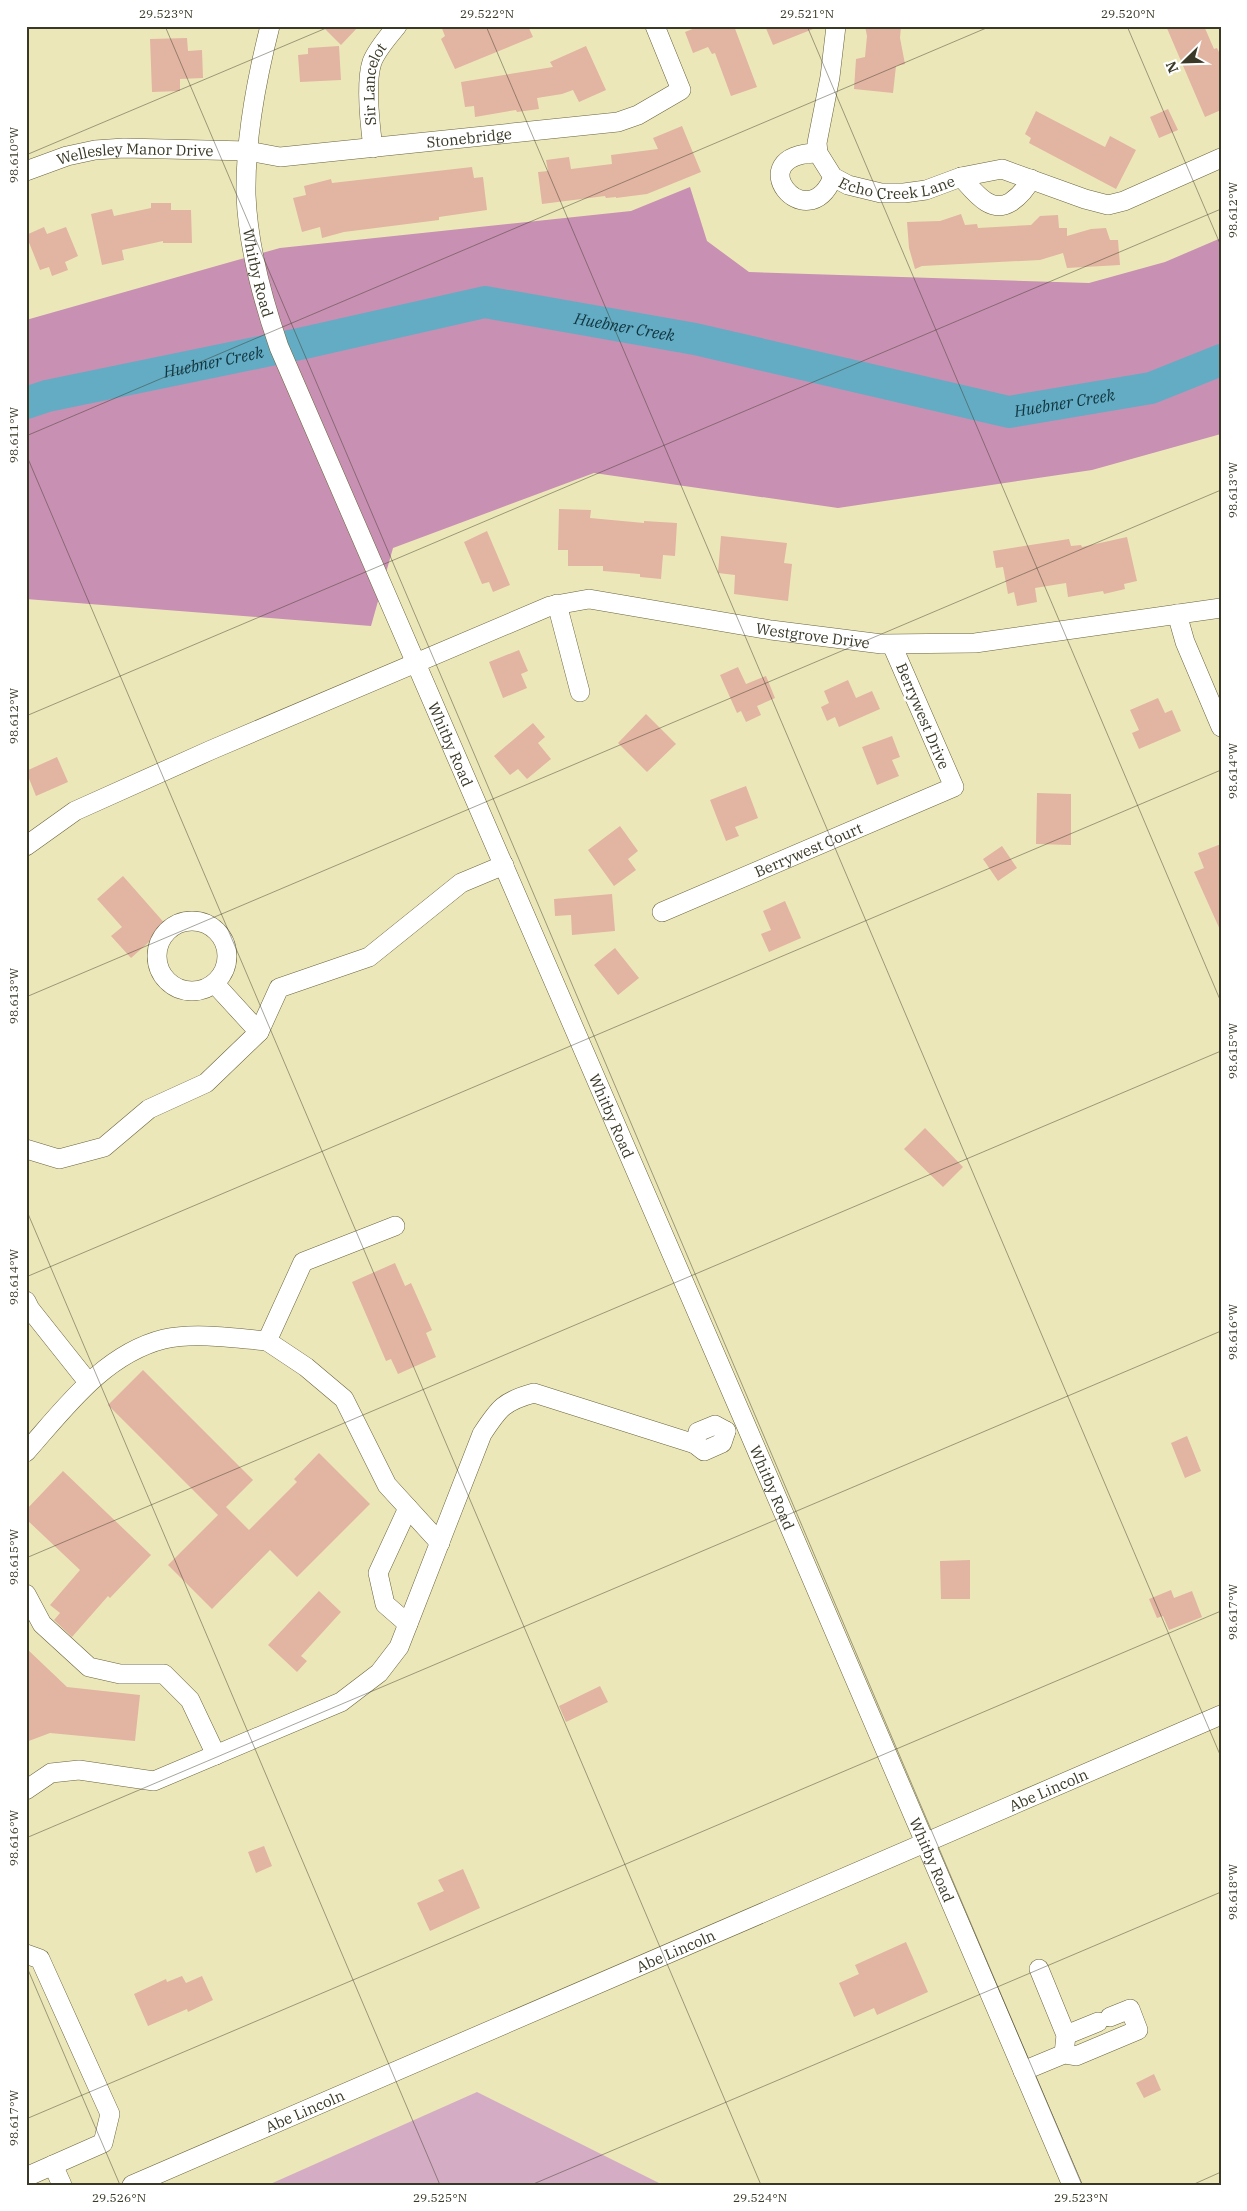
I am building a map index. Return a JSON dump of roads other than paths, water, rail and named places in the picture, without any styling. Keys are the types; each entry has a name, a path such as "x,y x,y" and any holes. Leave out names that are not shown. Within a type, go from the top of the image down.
{"street":[{"name":"Whitby Road","path":"270,26 258,75 248,151 246,196 252,247 258,277 266,309 279,347 418,662 1072,2185"},
{"name":"Sir Lancelot","path":"373,148 368,103 372,62 384,42 397,26"},
{"name":"Stonebridge","path":"248,151 280,157 618,122 638,115 681,90 654,26"},
{"path":"818,153 817,143 830,77 836,26"},
{"name":"Wellesley Manor Drive","path":"26,171 67,156 124,148 248,151"},
{"name":"Echo Creek Lane","path":"833,177 824,192 814,198 800,200 790,197 780,178 782,166 790,158 803,153 818,153 833,177 848,185 890,194 926,190 961,177 1002,169 1085,199 1108,205 1124,201 1221,158"},
{"name":"Echo Creek Lane","path":"961,177 981,199 994,206 1005,206 1016,198 1026,190 1031,179"},
{"name":"Westgrove Drive","path":"26,846 75,811 211,750 535,611 557,604 589,599 771,630 892,644 975,643 1221,608"},
{"path":"557,604 580,692"},
{"path":"1177,614 1185,642 1221,727"},
{"name":"Berrywest Drive","path":"892,644 954,787"},
{"name":"Berrywest Court","path":"662,912 954,787"},
{"path":"26,1149 59,1159 104,1147 149,1109 206,1083 258,1032 279,988 369,957 461,883 504,865"},
{"path":"215,984 258,1032"},
{"path":"267,1341 303,1262 395,1226"},
{"path":"26,1301 30,1309 88,1382"},
{"path":"26,1452 88,1382 124,1355 164,1339 214,1336 267,1341 306,1367 344,1399 387,1485 440,1543"},
{"path":"26,1790 51,1773 79,1770 154,1782 341,1702 379,1673 399,1647 482,1434 498,1410 514,1398 534,1393 695,1444 698,1432 715,1425 726,1431 746,1423"},
{"path":"408,1508 378,1573 385,1604 408,1624"},
{"path":"26,1594 42,1624 89,1668 120,1674 164,1674 190,1700 216,1755"},
{"name":"Abe Lincoln","path":"132,2185 1221,1715"},
{"path":"26,1954 40,1959 110,2114 103,2143 26,2177"},
{"path":"1039,1969 1066,2035 1064,2054"},
{"path":"1023,2071 1064,2054 1076,2056 1138,2030 1130,2009 1066,2035"},
{"path":"53,2165 62,2185"}],"waterway":[{"name":"Huebner Creek","path":"26,403 47,396 304,343 485,302 695,339 1009,412 1151,388 1221,360"}]}
